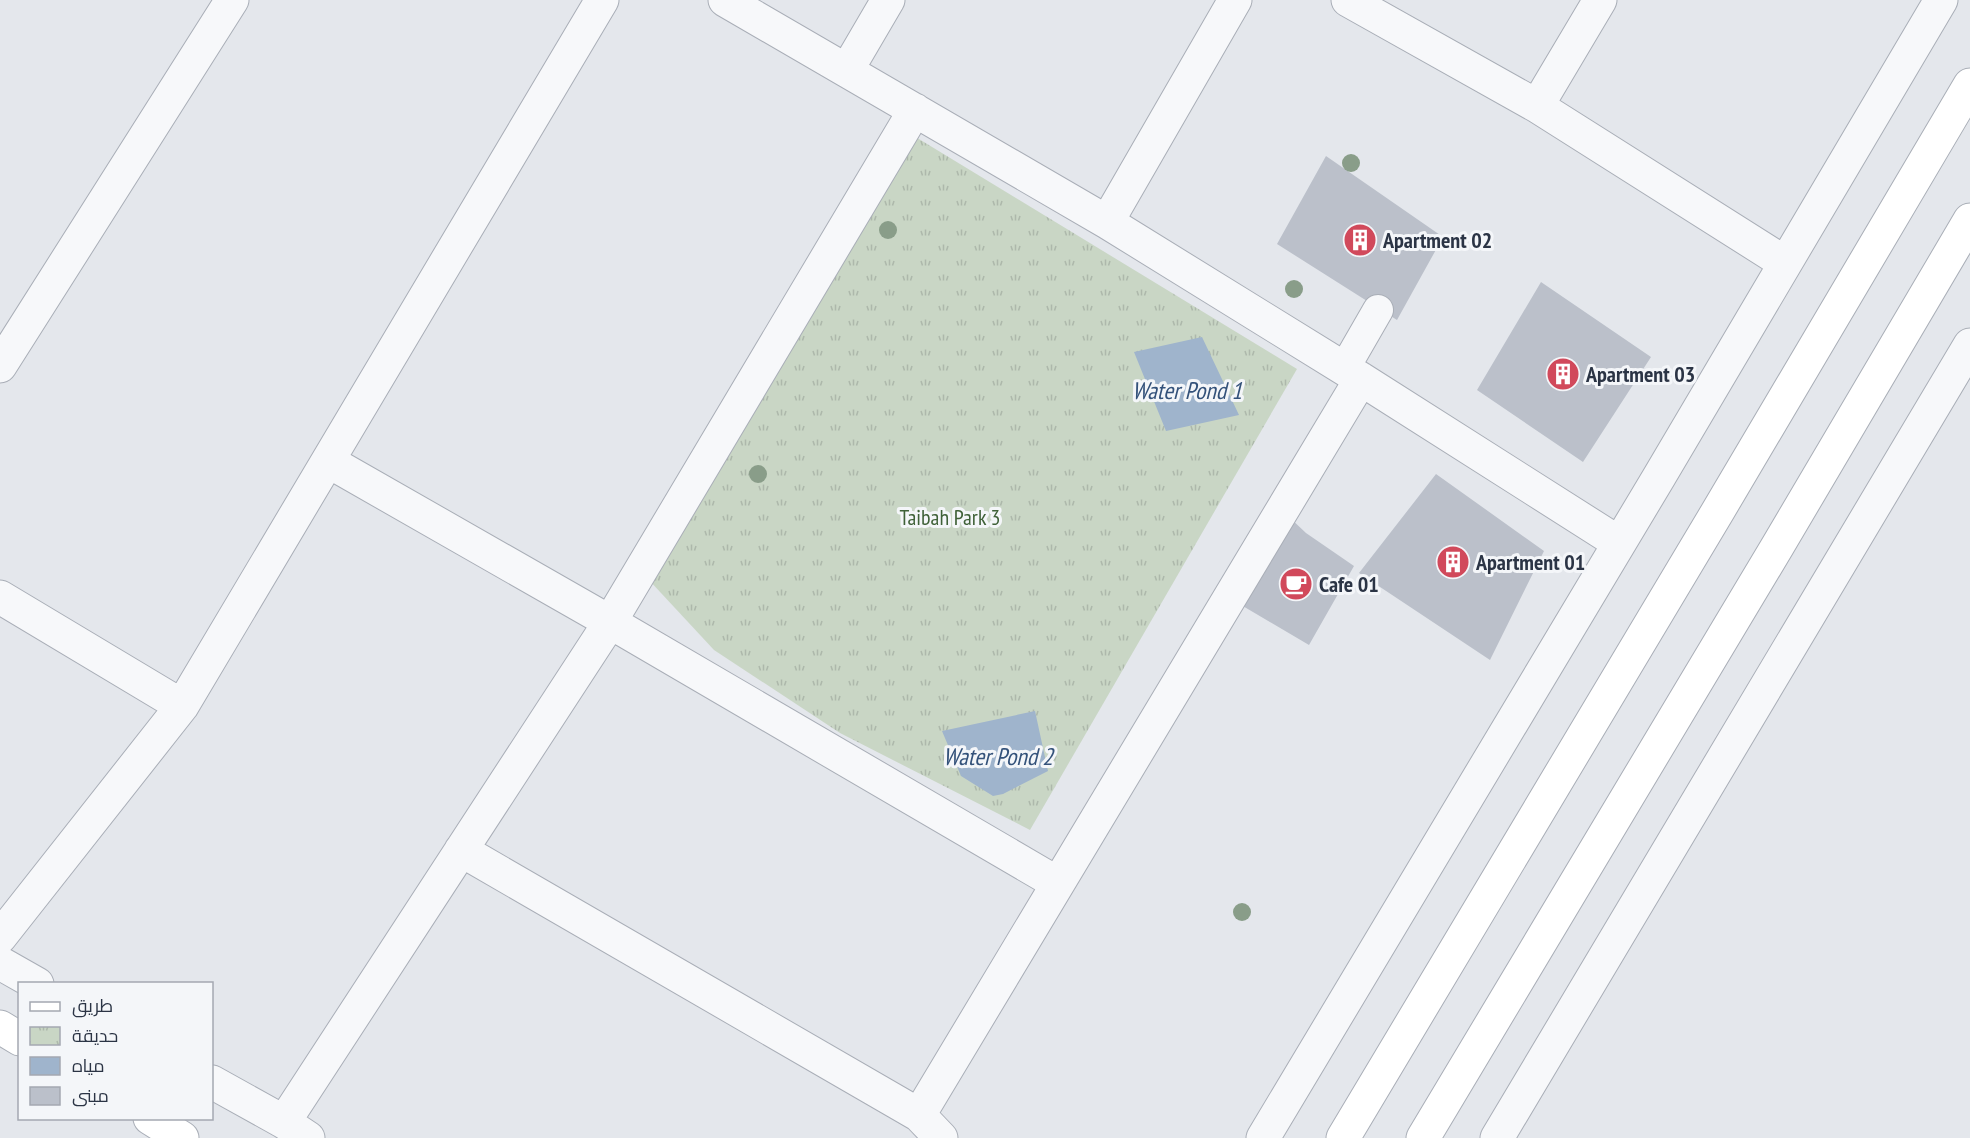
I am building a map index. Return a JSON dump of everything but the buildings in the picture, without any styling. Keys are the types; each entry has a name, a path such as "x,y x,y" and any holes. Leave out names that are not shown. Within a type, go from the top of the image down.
{"main road":[{"path":"1343,1138 1712,522 1970,85"},
{"path":"1423,1138 1970,220"},
{"path":"0,1027 18,1038"},
{"path":"152,1120 182,1138"}],"street":[{"path":"0,366 232,0"},
{"path":"0,937 182,706 602,0"},
{"path":"724,0 1107,222 1353,374 1619,543"},
{"path":"847,70 888,0"},
{"path":"1107,222 1235,0"},
{"path":"1348,0 1537,106 1785,263"},
{"path":"1537,106 1600,0"},
{"path":"1263,1138 1941,0"},
{"path":"213,1083 296,1130 461,850 610,622 915,110"},
{"path":"1940,271 1970,242"},
{"path":"461,850 930,1127 1057,883 1353,374 1378,310"},
{"path":"1497,1138 1970,345"},
{"path":"328,461 610,622 1057,883"},
{"path":"0,597 182,706"},
{"path":"0,963 33,982"}],"green space":[{"name":"Taibah Park 3","path":"914,136 1297,369 1030,830 840,733 714,650 648,579"}],"water":[{"name":"Water Pond 1","path":"1202,337 1239,415 1166,431 1134,352"},
{"name":"Water Pond 2","path":"1035,711 1048,771 1003,794 993,796 961,776 942,731"}],"place":[{"name":"Apartment 02","path":"1360,240"},
{"name":"Apartment 03","path":"1563,374"},
{"name":"Apartment 01","path":"1453,562"},
{"name":"Cafe 01","path":"1296,584"}]}
